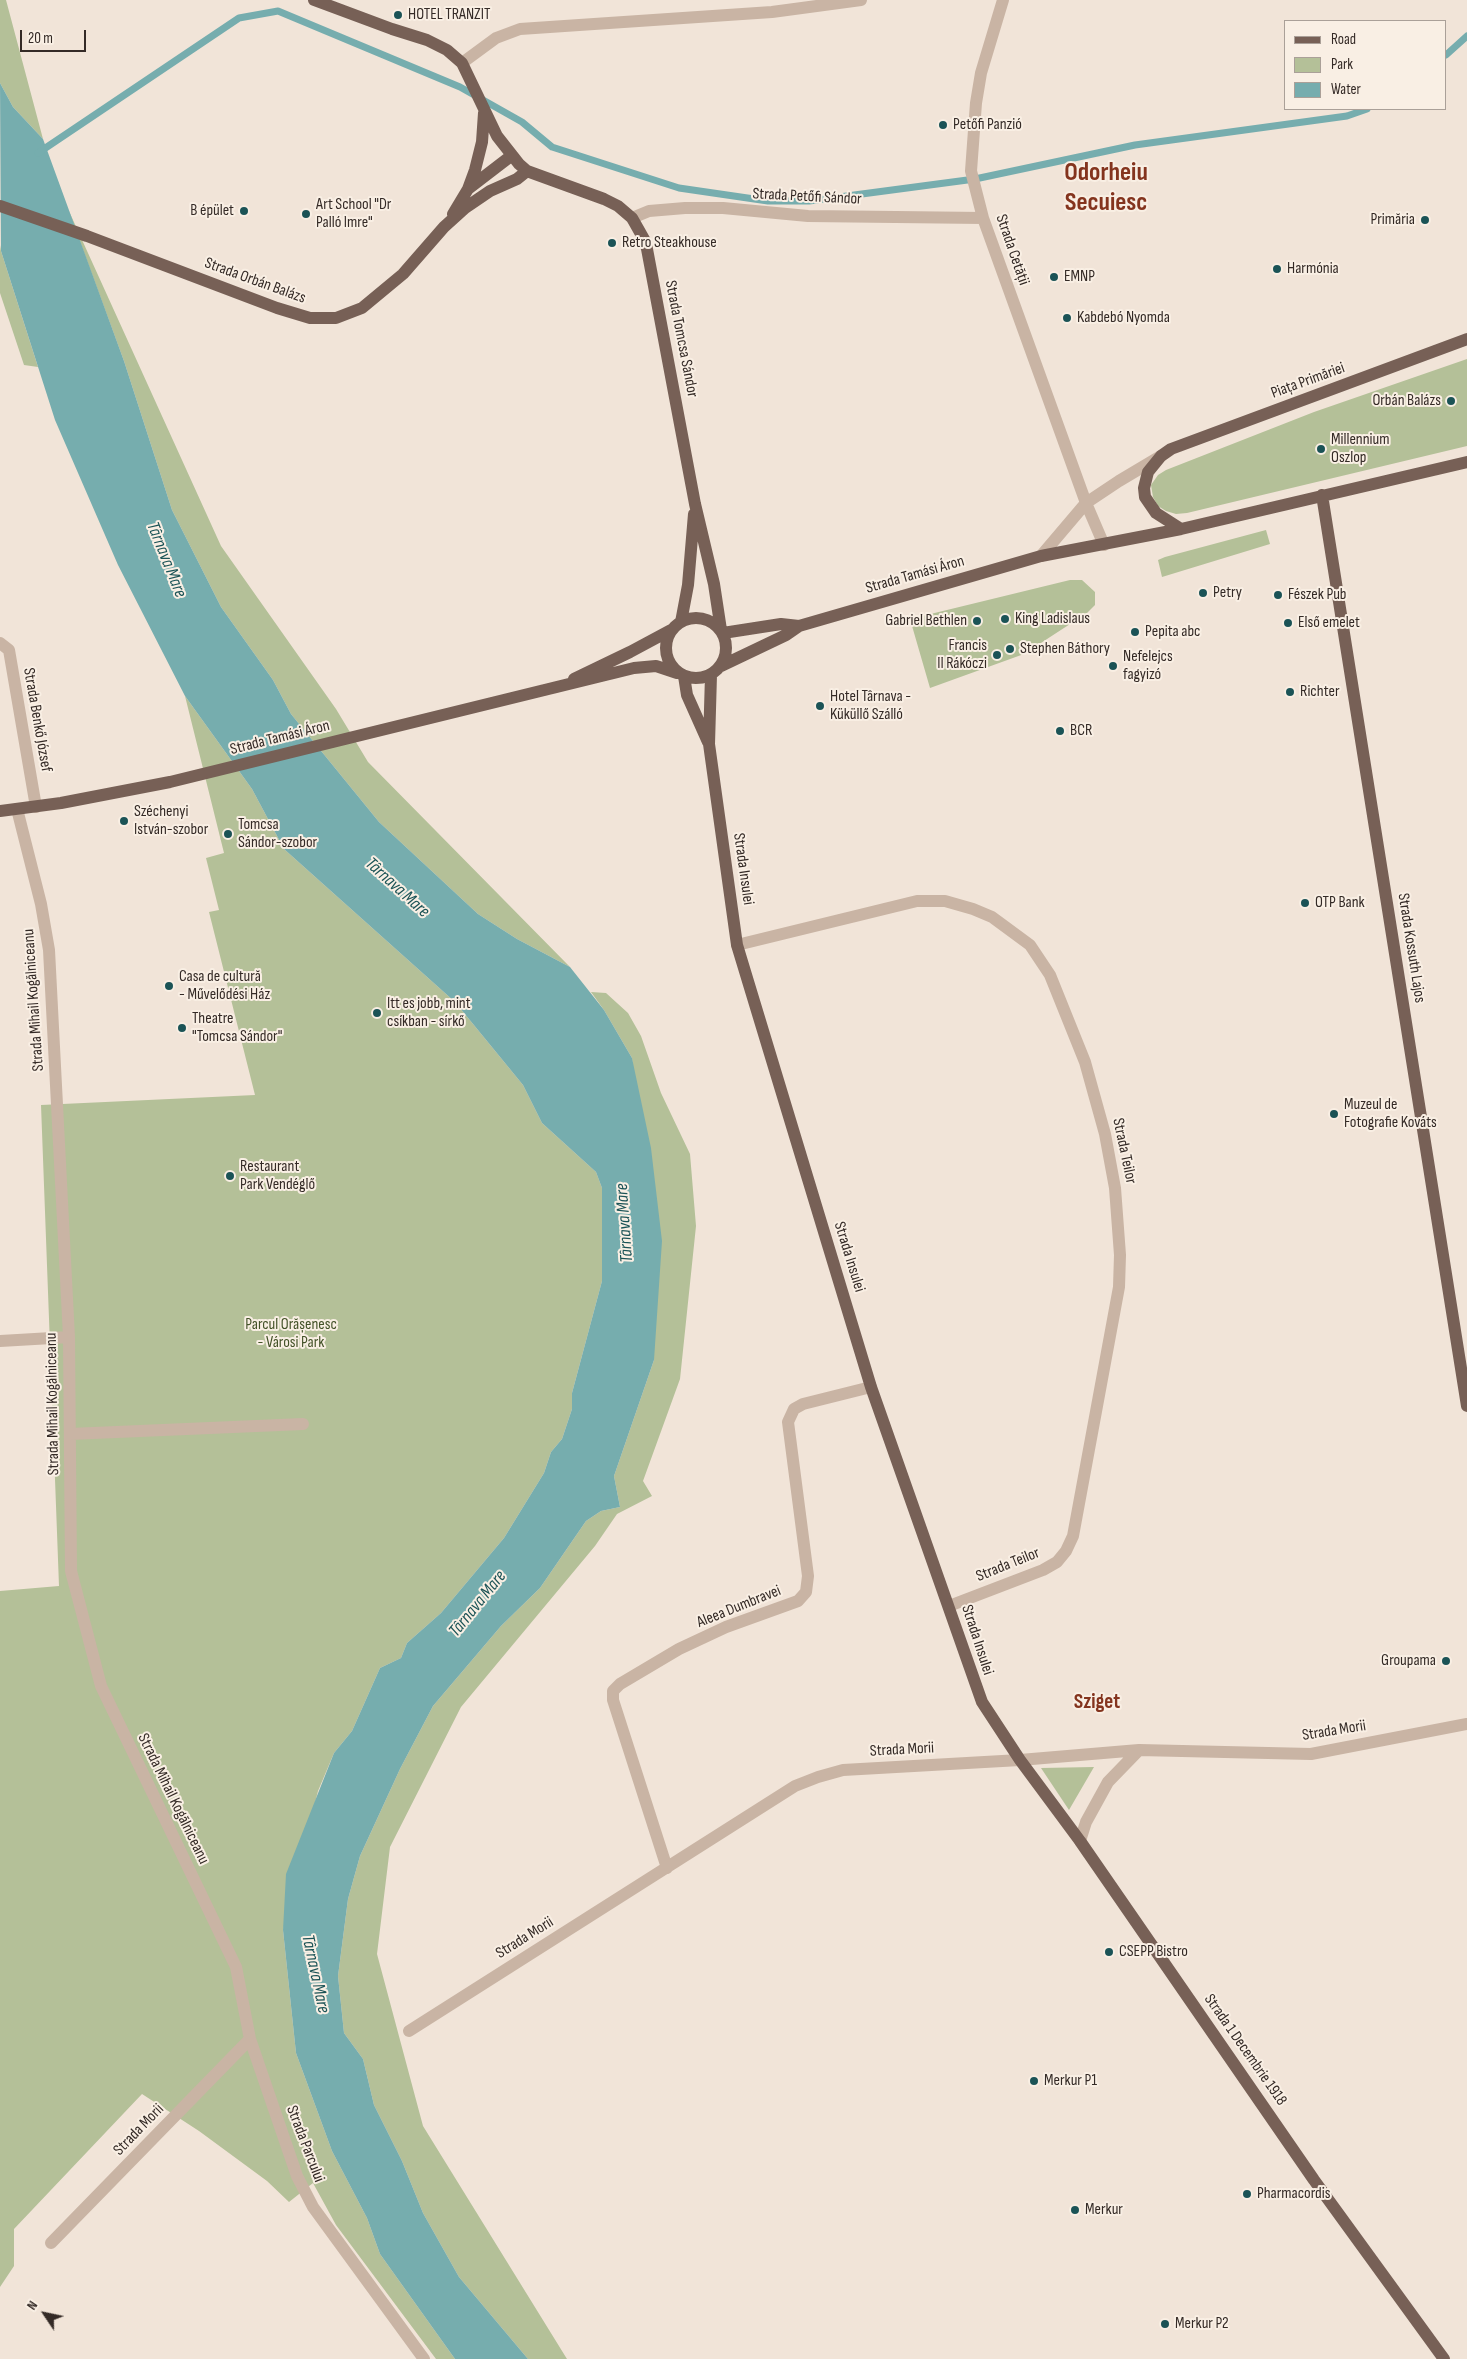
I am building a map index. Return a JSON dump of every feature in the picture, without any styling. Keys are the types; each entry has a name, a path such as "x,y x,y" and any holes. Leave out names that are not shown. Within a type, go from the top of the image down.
{"main road":[{"path":"314,0 427,40 447,50 462,62 497,136 511,156 527,171"},
{"name":"Strada Orbán Balázs","path":"0,206 87,236 278,308 310,318 336,318 362,308 403,274 444,227 468,189 480,151 484,110"},
{"path":"468,189 511,156"},
{"name":"Strada Orbán Balázs","path":"444,227 479,198 517,179 527,171"},
{"name":"Strada Tomcsa Sándor","path":"527,171 604,198 618,206 632,218 645,241 695,504"},
{"name":"Piața Primăriei","path":"1181,529 1156,513 1145,497 1145,479 1152,465 1161,456 1182,443 1467,339"},
{"path":"1041,556 1181,529 1467,462"},
{"name":"Strada Kossuth Lajos","path":"1322,495 1467,1406"},
{"path":"695,504 714,584 722,632 727,644 726,656 716,670 698,679 681,675 670,664 666,652 666,640 676,626 688,585 695,504"},
{"name":"Strada Tamási Áron","path":"716,670 786,635 799,626 1041,556"},
{"path":"676,626 691,618 702,618 712,622 722,632"},
{"name":"Strada Tamási Áron","path":"722,632 781,624 799,626"},
{"name":"Strada Tamási Áron","path":"565,683 676,626"},
{"name":"Strada Tamási Áron","path":"0,811 36,807 202,775 565,683 595,679 646,666 656,666 681,675"},
{"name":"Strada Insulei","path":"716,670 709,744 737,945 871,1387 982,1702 1020,1760"},
{"name":"Strada Insulei","path":"681,675 687,695 709,744"},
{"name":"Strada 1 Decembrie 1918","path":"1020,1760 1080,1841 1314,2180 1444,2359"}],"street":[{"path":"462,62 496,38 520,29 772,12 804,4 861,0"},
{"name":"Strada Cetății","path":"1004,0 981,73 976,103 971,171 983,218 1086,503 1104,545"},
{"name":"Strada Petőfi Sándor","path":"632,218 649,210 685,208 723,208 808,216 983,218"},
{"name":"Piața Primăriei","path":"1086,503 1161,456"},
{"path":"1041,556 1086,503"},
{"name":"Strada Benkő József","path":"0,643 9,650 36,807"},
{"name":"Strada Mihail Kogălniceanu","path":"17,809 41,904 49,950 69,1337 71,1571 101,1686 236,1968"},
{"name":"Strada Teilor","path":"737,945 917,901 944,901 973,909 992,918 1030,945 1050,975 1085,1062 1105,1134 1116,1188 1120,1255 1119,1287 1073,1536 1066,1551 1057,1562 1043,1570 949,1606"},
{"path":"0,1341 69,1337"},
{"name":"Aleea Dumbravei","path":"667,1868 613,1700 613,1691 620,1684 679,1649 726,1627 798,1600 806,1592 808,1576 788,1422 794,1409 803,1404 871,1387"},
{"path":"70,1434 303,1424"},
{"name":"Strada Morii","path":"409,2031 795,1786 818,1777 843,1770 1020,1760 1139,1750 1311,1754 1467,1724"},
{"path":"1080,1841 1086,1822 1108,1782 1139,1750"},
{"name":"Strada Parcului","path":"236,1968 250,2039 297,2176 313,2207 424,2359"},
{"name":"Strada Morii","path":"51,2243 250,2039"}],"green space":[{"path":"0,0 6,0 43,139 13,107 0,83"},
{"path":"68,209 221,546 336,709 368,762 570,967 517,939 478,914 379,822 291,714 273,680 221,607 172,510 124,361"},
{"path":"0,245 38,367 24,365 0,293"},
{"path":"1467,359 1467,446 1187,513 1176,514 1166,511 1158,506 1153,497 1151,485 1158,475 1166,470 1314,412"},
{"path":"1266,530 1270,544 1162,577 1158,560"},
{"path":"1070,580 1082,580 1095,592 1095,605 1087,613 1024,654 930,688 910,619"},
{"name":"Parcul Orășenesc - Városi Park","path":"185,696 252,789 284,849 455,1002 523,1085 542,1123 596,1172 602,1188 602,1281 572,1393 572,1409 562,1439 551,1452 544,1473 504,1538 441,1613 407,1643 401,1658 380,1668 352,1731 334,1753 318,1791 283,1930 296,2053 332,2151 367,2218 380,2254 455,2359 436,2359 336,2225 313,2183 289,2202 267,2181 199,2131 142,2094 14,2229 14,2266 0,2287 0,1591 59,1586 41,1105 255,1095 209,912 219,910 206,858 224,853"},
{"path":"591,992 606,993 628,1013 641,1036 661,1093 690,1154 696,1226 680,1379 643,1481 652,1496 617,1514 595,1546 461,1707 390,1847 377,1954 423,2126 567,2359 528,2359 459,2277 423,2213 402,2161 374,2105 363,2059 344,2033 338,1976 348,1899 360,1856 400,1769 433,1706 501,1626 540,1588 586,1521 601,1511 620,1507 614,1476 654,1360 632,1058 604,1010"},
{"path":"1094,1767 1069,1810 1041,1768"}],"water":[{"name":"Târnava Mare","path":"0,83 13,107 43,139 124,361 172,510 221,607 273,680 291,714 379,822 478,914 517,939 570,967 604,1010 632,1058 651,1148 662,1241 654,1360 614,1476 620,1507 601,1511 586,1521 540,1588 501,1626 433,1706 400,1769 360,1856 348,1899 338,1976 344,2033 363,2059 374,2105 402,2161 423,2213 459,2277 528,2359 455,2359 380,2254 367,2218 332,2151 296,2053 283,1930 286,1874 334,1753 352,1731 380,1668 401,1658 407,1643 441,1613 504,1538 544,1473 551,1452 562,1439 572,1409 572,1393 602,1281 602,1188 596,1172 542,1123 523,1085 455,1002 284,849 252,789 185,696 118,565 55,420 1,251"}],"waterway":[{"path":"38,153 239,18 278,11 460,87 522,122 552,147 679,188 768,201 809,201 975,179 1135,145 1347,116 1364,110"},
{"path":"1447,54 1467,36"}],"place":[{"name":"HOTEL TRANZIT","path":"398,15"},
{"name":"Petőfi Panzió","path":"943,125"},
{"name":"B épület","path":"244,211"},
{"name":"Art School \"Dr Palló Imre\"","path":"306,214"},
{"name":"Primăria","path":"1425,220"},
{"name":"Retro Steakhouse","path":"612,243"},
{"name":"Harmónia","path":"1277,269"},
{"name":"EMNP","path":"1054,277"},
{"name":"Kabdebó Nyomda","path":"1067,318"},
{"name":"Orbán Balázs","path":"1451,401"},
{"name":"Millennium Oszlop","path":"1321,449"},
{"name":"Petry","path":"1203,593"},
{"name":"Fészek Pub","path":"1278,595"},
{"name":"King Ladislaus","path":"1005,619"},
{"name":"Gabriel Bethlen","path":"977,621"},
{"name":"Első emelet","path":"1288,623"},
{"name":"Pepita abc","path":"1135,632"},
{"name":"Stephen Báthory","path":"1010,649"},
{"name":"Francis II Rákóczi","path":"997,655"},
{"name":"Nefelejcs fagyizó","path":"1113,666"},
{"name":"Richter","path":"1290,692"},
{"name":"Hotel Târnava - Küküllő Szálló","path":"820,706"},
{"name":"BCR","path":"1060,731"},
{"name":"Széchenyi István-szobor","path":"124,821"},
{"name":"Tomcsa Sándor-szobor","path":"228,834"},
{"name":"OTP Bank","path":"1305,903"},
{"name":"Casa de cultură - Művelődési Ház","path":"169,986"},
{"name":"Itt es jobb, mint csíkban - sírkő","path":"377,1013"},
{"name":"Theatre \"Tomcsa Sándor\"","path":"182,1028"},
{"name":"Muzeul de Fotografie Kováts","path":"1334,1114"},
{"name":"Restaurant Park Vendéglő","path":"230,1176"},
{"name":"Groupama","path":"1446,1661"},
{"name":"CSEPP Bistro","path":"1109,1952"},
{"name":"Merkur P1","path":"1034,2081"},
{"name":"Pharmacordis","path":"1247,2194"},
{"name":"Merkur","path":"1075,2210"},
{"name":"Merkur P2","path":"1165,2324"}],"district":[{"name":"Odorheiu Secuiesc","path":"1106,188"},
{"name":"Sziget","path":"1097,1703"}]}
